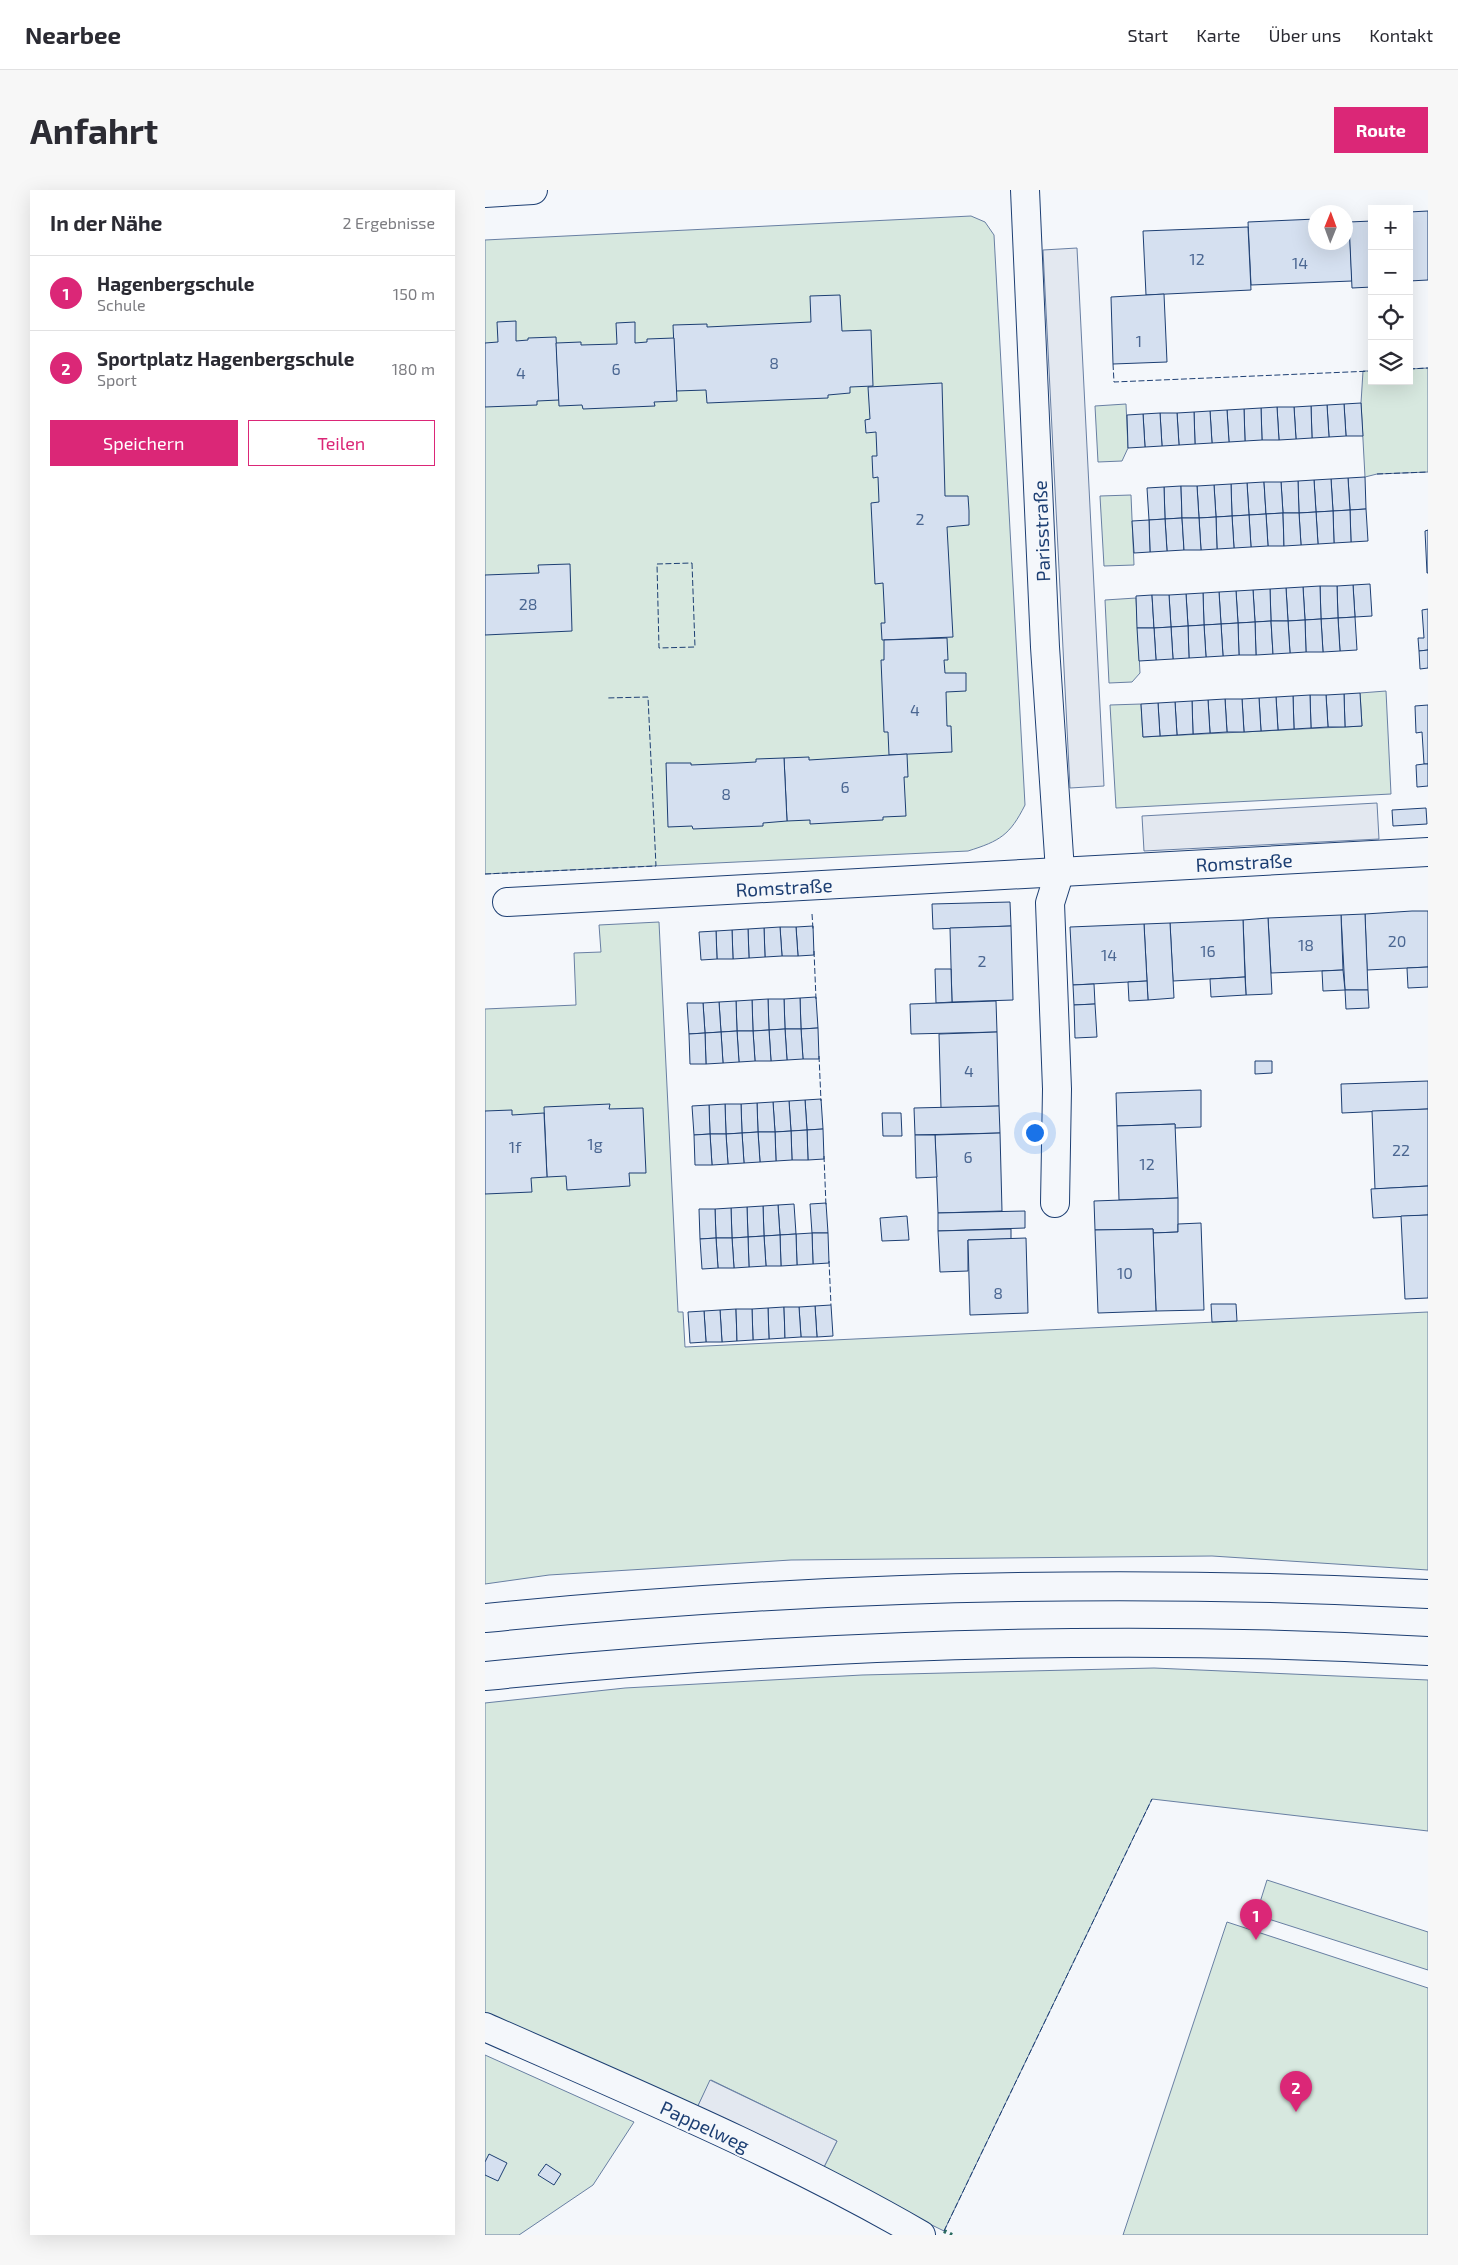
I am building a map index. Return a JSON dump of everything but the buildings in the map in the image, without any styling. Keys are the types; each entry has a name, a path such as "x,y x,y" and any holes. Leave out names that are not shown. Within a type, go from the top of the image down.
{"main road":[{"path":"485,192 533,190"},
{"name":"Parisstraße","path":"1025,190 1045,647 1060,871"},
{"name":"Romstraße","path":"507,902 1428,852"},
{"path":"1055,1203 1057,1089 1050,903 1060,871"},
{"path":"485,1618 653,1603 931,1588 1176,1586 1428,1594"},
{"path":"485,1676 682,1658 825,1650 1001,1645 1212,1644 1428,1651"},
{"name":"Pappelweg","path":"485,2027 714,2129 881,2212 921,2235"}],"shaded area":[{"path":"971,216 985,222 994,235 1025,805 1009,830 996,840 968,851 485,874 485,240"},
{"path":"1077,248 1104,786 1070,788 1043,250"},
{"path":"1428,368 1428,472 1377,474 1365,477 1361,403 1363,371 1368,371 1368,385 1413,385 1413,369"},
{"path":"1126,404 1128,448 1122,461 1098,462 1095,406"},
{"path":"1131,495 1134,565 1104,566 1100,496"},
{"path":"1136,598 1140,673 1132,682 1109,683 1105,600"},
{"path":"1386,691 1391,794 1116,808 1110,705 1141,704 1143,737 1362,726 1360,693"},
{"path":"1377,803 1379,839 1144,851 1142,816"},
{"path":"659,922 678,1312 683,1312 685,1347 1428,1312 1428,1570 1212,1556 791,1560 549,1575 485,1584 485,1009 576,1005 574,953 601,952 599,925"},
{"path":"1154,1668 1428,1680 1428,1831 1152,1799 944,2231 822,2171 837,2141 711,2080 696,2110 485,2013 485,1703 625,1688 862,1675"},
{"path":"1267,1880 1428,1932 1428,1970 1256,1915"},
{"path":"1227,1922 1428,1988 1428,2235 1123,2235"},
{"path":"485,2055 634,2122 593,2185 519,2235 485,2235"},
{"path":"710,2080 837,2141 822,2171 696,2110"}],"hedge":[{"path":"944,2231 952,2235"}],"fence":[{"path":"1113,364 1114,382 1368,371"},
{"path":"1413,369 1428,368"},
{"path":"1377,474 1428,472"},
{"path":"692,563 695,647 659,648 657,564 692,563"},
{"path":"485,874 656,866 648,697 606,698"},
{"path":"812,914 813,929"},
{"path":"814,951 816,999"},
{"path":"819,1056 821,1101"},
{"path":"824,1156 826,1206"},
{"path":"829,1261 831,1305"},
{"path":"944,2231 1152,1799"}],"place":[{"name":"Hagenbergschule","path":"1256,1940"},
{"name":"Sportplatz Hagenbergschule","path":"1296,2112"}]}
